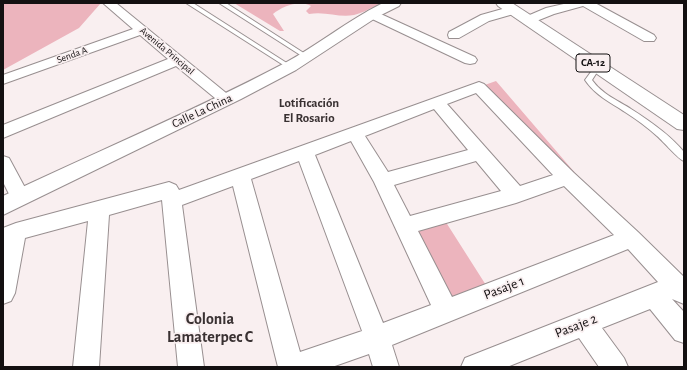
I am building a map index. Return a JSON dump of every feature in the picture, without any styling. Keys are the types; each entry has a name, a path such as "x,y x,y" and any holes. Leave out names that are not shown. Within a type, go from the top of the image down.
{"main road":[{"name":"Calle La China","path":"3,206 226,100 290,67 372,14 394,3"},
{"name":"CA-12","path":"508,6 684,124"}],"street":[{"name":"Avenida Principal","path":"109,3 226,100"},
{"path":"529,20 550,11 582,3"},
{"path":"586,3 649,38"},
{"path":"454,35 508,6"},
{"path":"372,14 470,60"},
{"name":"Senda A","path":"3,80 142,30"},
{"path":"3,132 177,60"},
{"path":"172,201 479,87 567,178 631,238 680,289"},
{"path":"437,102 516,195"},
{"path":"355,133 383,181 446,310"},
{"path":"305,152 377,338 386,367"},
{"path":"383,181 480,153"},
{"path":"3,163 20,197"},
{"path":"240,175 291,367"},
{"path":"404,226 516,195 567,178"},
{"path":"3,293 10,235 99,208 168,190 172,201 191,367"},
{"path":"86,367 99,208"},
{"name":"Pasaje 1","path":"295,367 377,338 631,238"},
{"name":"Pasaje 2","path":"474,367 511,360 583,323 654,296 680,289"},
{"path":"654,296 684,332"},
{"path":"583,323 615,367"}],"lane":[{"path":"189,3 290,67"},
{"path":"222,3 307,57"},
{"path":"598,66 588,80 593,89 634,114 673,145 684,158"}],"shaded area":[{"path":"3,3 101,3 79,28 3,70"},
{"path":"234,3 381,3 361,13 348,16 321,13 309,14 306,11 311,6 306,4 291,5 273,14 284,31 280,31"},
{"path":"496,81 631,238 479,87"},
{"path":"442,216 491,293 446,310 404,226"}],"district":[{"name":"Lotificación El Rosario","path":"309,110"},
{"name":"Colonia Lamaterpec C","path":"210,328"}]}
